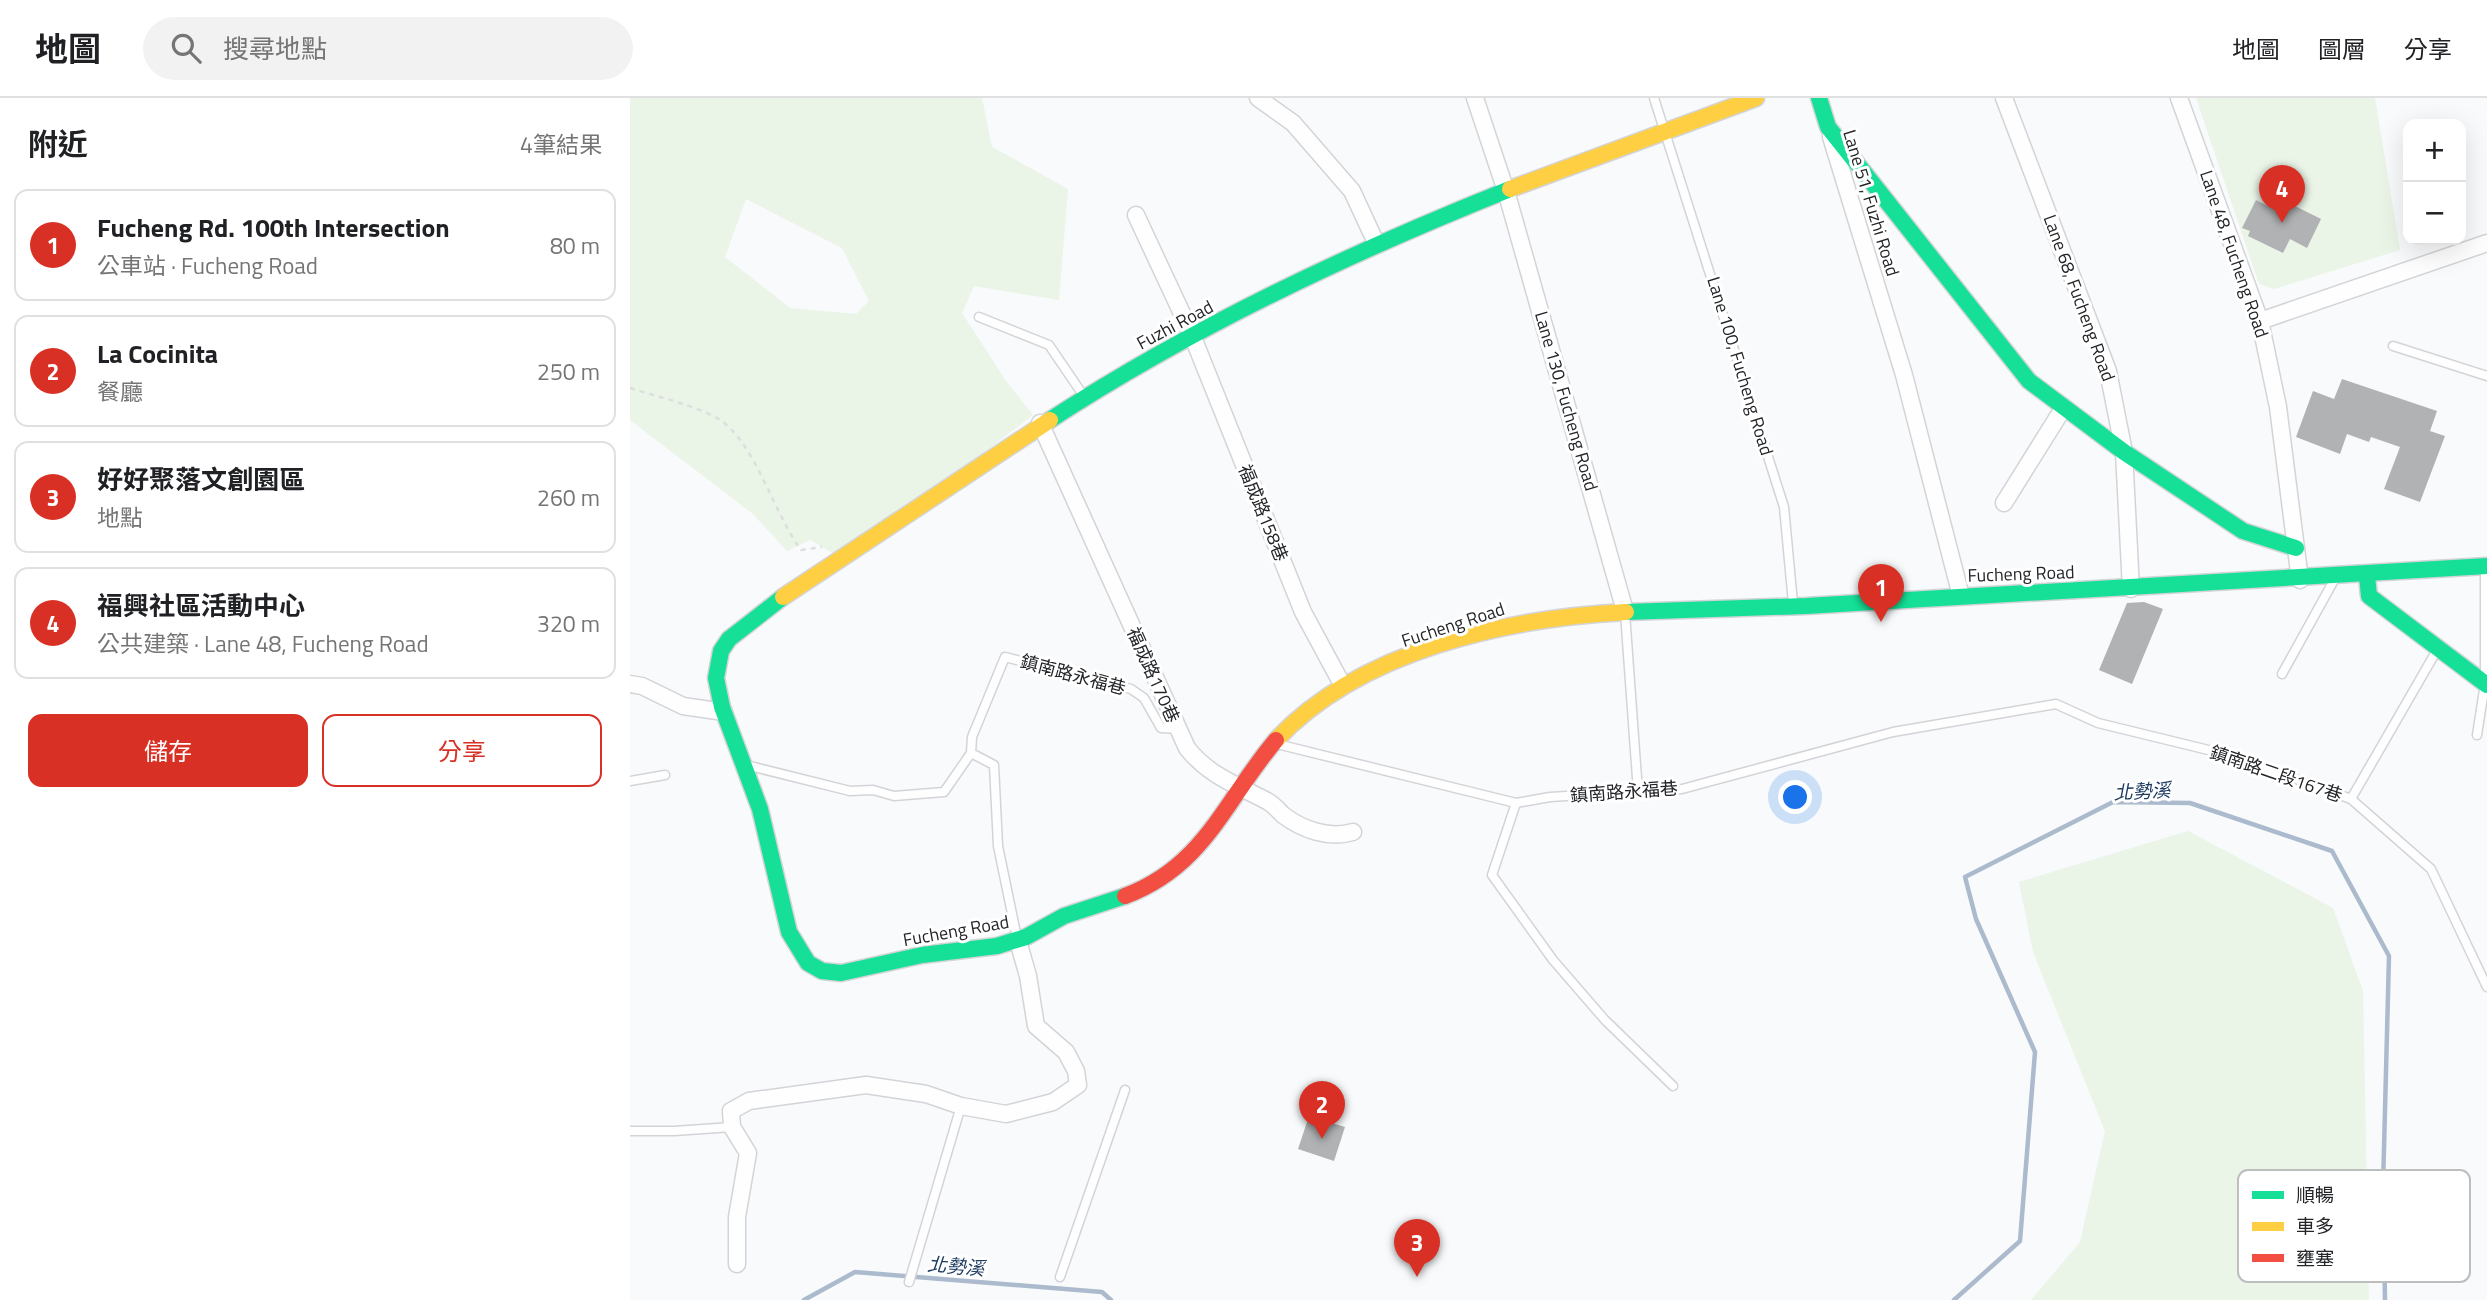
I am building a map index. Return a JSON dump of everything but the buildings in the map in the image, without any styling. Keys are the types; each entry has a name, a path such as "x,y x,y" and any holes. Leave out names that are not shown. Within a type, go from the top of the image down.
{"street":[{"path":"1258,98 1293,124 1353,191 1377,245"},
{"name":"Lane 130, Fucheng Road","path":"1475,98 1506,191 1625,611"},
{"name":"Fuzhi Road","path":"724,712 716,660 725,641 799,586 1040,423 1192,335 1377,245 1506,191 1756,98"},
{"path":"1819,98 1828,127"},
{"name":"Lane 68, Fucheng Road","path":"2004,98 2108,371 2124,452 2131,589"},
{"name":"Lane 48, Fucheng Road","path":"2179,98 2260,321 2278,407 2300,580"},
{"name":"Lane 51, Fuzhi Road","path":"1828,127 2029,381 2124,452 2243,531 2296,548"},
{"name":"Lane 51, Fuzhi Road","path":"1828,127 1904,375 1961,596"},
{"name":"福成路158巷","path":"1136,215 1192,335 1303,612 1343,687"},
{"path":"2260,321 2487,243"},
{"path":"2004,503 2064,407"},
{"name":"福成路170巷","path":"1040,423 1178,729 1201,765 1240,790 1269,802 1297,824 1339,836 1353,832"},
{"name":"Fucheng Road","path":"724,712 747,765 773,859 789,931 799,952 812,968 839,974 916,956 1018,942 1057,918 1100,907 1171,872 1221,824 1240,790 1274,743 1298,716 1343,687 1439,645 1496,627 1625,611 1794,606 2131,589 2367,576 2486,566"},
{"path":"2367,576 2369,596 2437,650 2486,684"},
{"path":"630,684 642,686 683,706 724,712"},
{"path":"737,1265 737,1217 748,1153 732,1127 731,1111 748,1101 866,1085 926,1094 961,1106 1006,1114 1053,1102 1078,1085 1076,1072 1066,1052 1036,1026 1028,976 1018,942"}],"lane":[{"name":"Lane 100, Fucheng Road","path":"1654,98 1784,507 1794,606"},
{"path":"979,317 1049,345 1085,398"},
{"path":"2393,346 2487,376"},
{"path":"2477,735 2486,684 2486,566"},
{"path":"2282,674 2336,578"},
{"path":"1625,611 1638,792"},
{"path":"2351,799 2437,650"},
{"name":"鎮南路永福巷","path":"971,753 972,737 1005,656 1131,689 1143,698 1161,728 1178,729"},
{"name":"鎮南路永福巷","path":"1274,743 1516,803 1550,797 1682,789 1893,732 2056,704"},
{"name":"鎮南路二段167巷","path":"2056,704 2098,723 2233,756 2351,799 2431,869 2487,986"},
{"path":"747,765 850,791 873,790 894,796 944,792 971,753 994,765 999,846 1018,942"},
{"path":"630,781 665,775"},
{"path":"1516,803 1492,875 1553,960 1605,1020 1673,1086"},
{"path":"1060,1277 1125,1090"},
{"path":"909,1282 961,1106"},
{"path":"630,1130 674,1131 732,1127"}],"path":[{"path":"630,388 695,409 726,425 750,454 785,528 801,550 828,547"}],"shaded area":[{"path":"630,98 982,98 992,147 1068,189 1059,300 974,286 962,313 1006,381 1033,415 848,557 831,552 810,540 787,551 753,514 630,420","holes":["746,199 842,248 869,301 856,314 790,308 725,257"]},
{"path":"2196,98 2375,98 2400,250 2274,289 2259,284"},
{"path":"2188,831 2333,908 2363,991 2366,1170 2238,1170 2238,1282 2369,1282 2369,1300 2031,1300 2080,1242 2105,1131 2033,952 2019,882"}],"waterway":[{"name":"北勢溪","path":"1954,1300 2020,1241 2035,1052 1976,919 1965,877 2113,802 2190,803 2332,851 2389,956 2383,1170"},
{"name":"北勢溪","path":"804,1300 855,1272 1102,1292 1111,1300"},
{"name":"北勢溪","path":"2385,1282 2385,1300"}],"traffic: fast":[{"path":"1819,98 1828,127 2029,381 2124,452 2243,531 2296,548"},
{"path":"1050,420 1161,353 1274,293 1332,265 1510,189"},
{"path":"1626,612 1806,606 2487,566"},
{"path":"2367,576 2369,596 2487,685"},
{"path":"783,597 729,639 721,651 716,678 722,707 760,809 789,932 808,963 822,971 841,973 922,955 997,946 1026,937 1064,916 1125,896"}],"traffic: slow":[{"path":"1510,189 1756,98"},
{"path":"783,597 1050,420"},
{"path":"1276,740 1310,709 1350,683 1438,644 1533,622 1626,612"}],"traffic: jam":[{"path":"1125,896 1152,883 1194,849 1276,740"}],"place":[{"name":"福興社區活動中心","path":"2282,223"},
{"name":"Fucheng Rd. 100th Intersection","path":"1881,622"},
{"name":"La Cocinita","path":"1322,1139"},
{"name":"好好聚落文創園區","path":"1417,1277"}]}
